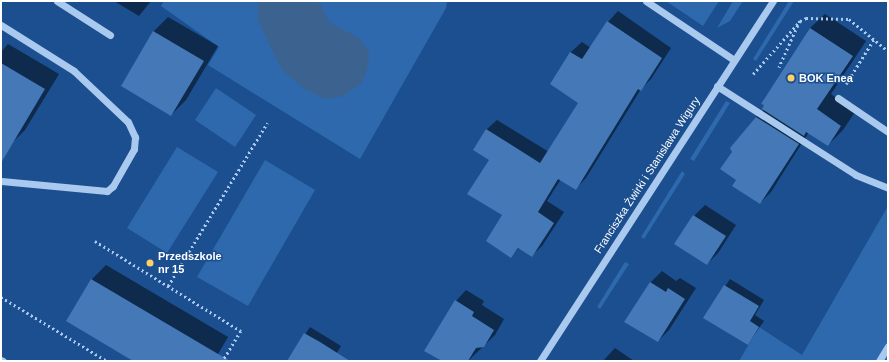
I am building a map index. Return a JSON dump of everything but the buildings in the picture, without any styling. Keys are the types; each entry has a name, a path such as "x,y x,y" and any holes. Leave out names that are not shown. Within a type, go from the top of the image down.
{"street":[{"path":"57,1 110,35"},
{"path":"646,1 734,60"},
{"name":"Franciszka Żwirki i Stanisława Wigury","path":"540,361 773,1"},
{"path":"1,25 74,71 128,122 135,137 134,150 113,186 107,191 1,181"},
{"path":"717,86 856,175 888,188"},
{"path":"838,98 888,132"},
{"path":"879,361 888,346"}],"path":[{"path":"753,74 800,21 806,18 849,19 888,50"},
{"path":"779,68 800,21"},
{"path":"838,98 874,39"},
{"path":"168,286 267,122"},
{"path":"95,241 241,331 223,361"},
{"path":"1,297 107,361"}],"shaded area":[{"path":"164,1 447,1 446,8 360,159 208,65 219,47 161,6"},
{"path":"258,1 315,1 321,5 329,22 359,38 369,53 368,66 362,83 343,96 325,99 305,89 282,70 258,21"},
{"path":"666,1 719,1 703,26"},
{"path":"733,1 743,1 730,21 717,28"},
{"path":"789,1 794,1 756,61 753,59"},
{"path":"216,88 256,115 235,147 195,120"},
{"path":"726,101 730,103 694,161 690,159"},
{"path":"177,147 218,172 167,253 127,228"},
{"path":"265,160 315,190 248,306 197,277"},
{"path":"682,171 685,174 644,239 641,237"},
{"path":"888,206 888,361 739,361 759,327 802,355"},
{"path":"625,262 629,264 600,309 597,307"}],"place":[{"name":"BOK Enea","path":"791,78"},
{"name":"Przedszkole nr 15","path":"150,263"}]}
